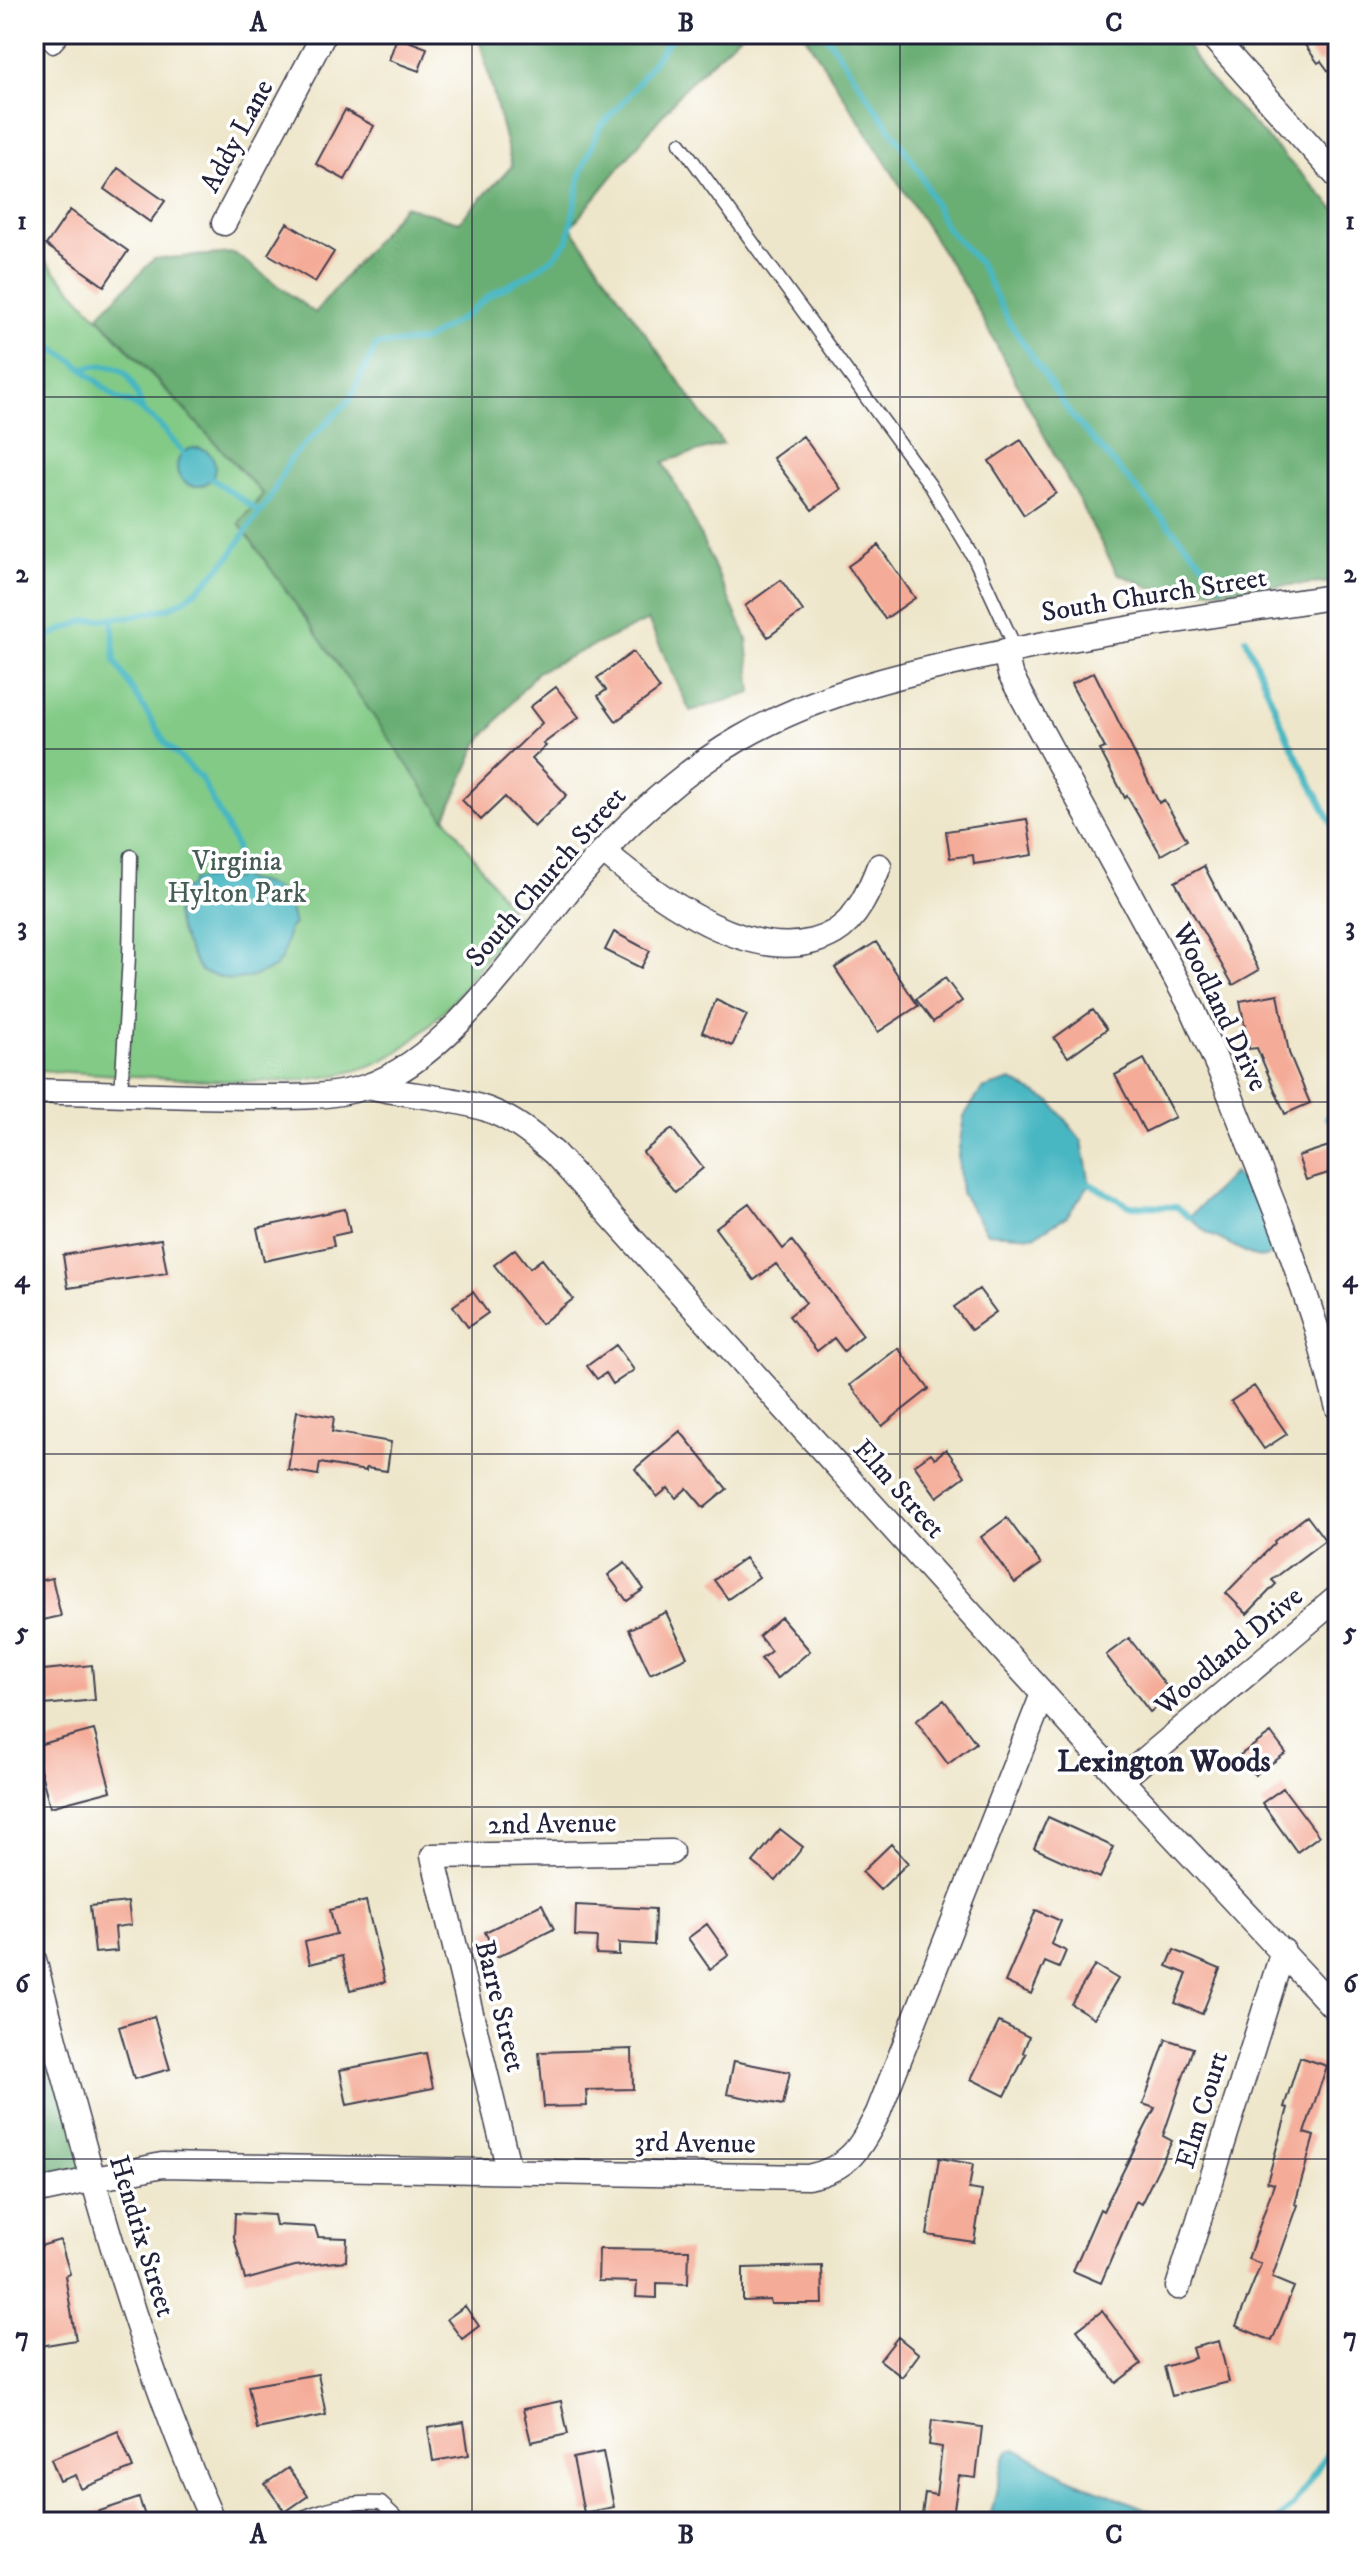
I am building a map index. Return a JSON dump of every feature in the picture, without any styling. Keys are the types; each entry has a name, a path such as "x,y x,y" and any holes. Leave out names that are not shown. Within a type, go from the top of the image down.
{"street":[{"name":"Addy Lane","path":"224,223 324,34"},
{"path":"1210,34 1338,177"},
{"name":"South Church Street","path":"34,1091 286,1097 333,1094 368,1086 406,1067 441,1040 603,851 667,789 737,740 774,720 860,686 1010,650 1156,623 1338,596"},
{"name":"Woodland Drive","path":"1010,650 1010,674 1193,1010 1225,1082 1285,1234 1316,1327 1338,1408"},
{"path":"603,851 646,887 703,921 760,941 779,944 799,943 836,931 862,902 879,866"},
{"name":"Elm Street","path":"368,1086 485,1108 518,1124 554,1153 1121,1780 1338,2012"},
{"name":"Woodland Drive","path":"1121,1780 1338,1597"},
{"name":"3rd Avenue","path":"34,2192 162,2165 808,2177 827,2173 844,2164 859,2147 878,2113 1043,1694"},
{"name":"2nd Avenue","path":"433,1856 671,1852"},
{"name":"Barre Street","path":"433,1856 509,2170"},
{"name":"Elm Court","path":"1178,2287 1283,1951"},
{"name":"Hendrix Street","path":"34,1960 92,2180 137,2325 213,2522"}],"lane":[{"path":"42,34 53,47 65,34"},
{"path":"680,143 930,485 975,560 1010,650"},
{"path":"121,1094 131,856"},
{"path":"292,2522 321,2509 354,2502 381,2503 395,2516 396,2522"}],"green space":[{"path":"478,34 741,34 686,86 571,227 723,444 663,462 686,504 747,639 752,693 690,711 648,620 537,672 478,744 445,819 239,523 263,494 98,316 154,259 234,253 315,313 404,206 459,222 512,166"},
{"path":"804,34 1179,34 1207,76 1338,212 1338,582 1164,593 1117,573 970,295"},
{"name":"Virginia Hylton Park","path":"34,249 263,494 239,523 516,917 464,988 434,1021 400,1050 376,1063 349,1073 319,1078 256,1082 34,1070"},
{"path":"46,2005 92,2180 34,2192 34,2014"}],"water":[{"path":"196,448 209,454 215,467 209,480 196,486 183,480 177,467 183,454"},
{"path":"218,877 258,882 284,896 294,924 289,929 282,958 274,968 252,977 230,980 202,972 198,967 179,929 177,900 181,890 189,887 193,880"},
{"path":"1011,1080 1051,1102 1082,1141 1090,1184 1067,1216 1034,1236 987,1233 961,1193 958,1155 964,1116 982,1089"},
{"path":"1233,1173 1256,1197 1268,1217 1277,1248 1268,1256 1255,1257 1207,1233 1189,1217"},
{"path":"1016,2449 1071,2479 1179,2522 989,2522 1004,2458 1008,2451"}],"building":[{"path":"1297,34 1334,34 1338,40 1338,84 1321,61 1318,63"},
{"path":"397,37 427,48 419,71 389,60"},
{"path":"345,110 374,126 345,180 316,164"},
{"path":"118,168 165,201 150,222 104,189"},
{"path":"70,210 128,251 104,286 46,245"},
{"path":"287,223 334,252 315,282 268,254"},
{"path":"803,436 841,489 812,510 773,458"},
{"path":"1021,440 1056,493 1024,515 989,461"},
{"path":"878,545 915,598 885,619 848,566"},
{"path":"781,580 803,611 768,637 745,606"},
{"path":"633,652 660,689 616,721 598,696 606,690 597,678"},
{"path":"1094,672 1159,803 1164,800 1187,840 1161,855 1127,796 1125,798 1100,750 1105,748 1071,684"},
{"path":"556,687 579,717 543,744 546,746 532,759 567,795 534,827 505,797 481,820 462,800 542,723 530,707"},
{"path":"1027,819 1033,855 974,864 973,855 950,858 946,831"},
{"path":"1204,866 1259,970 1233,985 1175,882"},
{"path":"614,932 650,951 641,968 605,950"},
{"path":"876,942 918,1006 878,1032 835,968"},
{"path":"945,978 962,1001 933,1022 916,999"},
{"path":"1278,994 1289,1053 1310,1103 1285,1114 1257,1048 1249,1049 1240,1001"},
{"path":"716,1000 747,1015 732,1046 702,1032"},
{"path":"1093,1010 1107,1029 1068,1057 1054,1038"},
{"path":"1144,1059 1175,1117 1145,1132 1115,1075"},
{"path":"672,1129 703,1168 675,1192 643,1152"},
{"path":"1332,1145 1338,1170 1306,1180 1298,1156"},
{"path":"749,1203 783,1249 792,1241 863,1335 844,1351 834,1338 817,1351 789,1316 806,1303 776,1264 754,1280 715,1228"},
{"path":"345,1209 350,1232 332,1236 334,1246 264,1261 257,1228"},
{"path":"161,1239 167,1273 68,1288 63,1255"},
{"path":"515,1249 530,1268 542,1259 573,1299 541,1324 494,1265"},
{"path":"979,1289 996,1312 971,1330 954,1307"},
{"path":"473,1292 488,1313 468,1327 453,1306"},
{"path":"616,1345 634,1370 613,1384 606,1373 597,1379 587,1366"},
{"path":"898,1348 929,1389 882,1426 850,1385"},
{"path":"1254,1386 1287,1434 1264,1449 1231,1401"},
{"path":"297,1411 334,1417 332,1432 391,1442 387,1471 366,1468 366,1471 320,1463 318,1475 288,1470"},
{"path":"680,1431 727,1489 704,1508 687,1488 676,1498 668,1488 657,1497 635,1469"},
{"path":"946,1449 965,1476 937,1497 914,1465 931,1453 935,1458"},
{"path":"1307,1516 1325,1540 1272,1580 1276,1584 1247,1614 1226,1593 1274,1541"},
{"path":"1007,1518 1041,1564 1015,1583 981,1537"},
{"path":"745,1558 759,1577 728,1599 714,1580"},
{"path":"625,1563 644,1589 627,1601 608,1575"},
{"path":"52,1578 61,1616 34,1622 34,1582"},
{"path":"666,1612 687,1657 650,1674 629,1629"},
{"path":"781,1617 810,1651 777,1679 761,1659 771,1651 759,1636"},
{"path":"1129,1638 1173,1695 1150,1712 1106,1655"},
{"path":"92,1665 95,1700 34,1706 34,1671"},
{"path":"944,1700 976,1743 948,1764 916,1721"},
{"path":"94,1730 111,1791 50,1807 34,1746"},
{"path":"1271,1733 1286,1753 1255,1775 1240,1755"},
{"path":"1283,1788 1319,1836 1297,1852 1262,1803"},
{"path":"1048,1817 1114,1847 1100,1878 1034,1848"},
{"path":"780,1829 803,1847 776,1881 753,1862"},
{"path":"891,1844 908,1863 880,1890 862,1872"},
{"path":"366,1901 385,1982 350,1990 342,1956 310,1964 305,1942 336,1934 330,1910"},
{"path":"128,1902 131,1925 115,1927 117,1951 95,1953 90,1906"},
{"path":"542,1904 554,1929 497,1957 485,1932"},
{"path":"576,1905 655,1909 654,1945 619,1943 619,1955 596,1954 597,1937 575,1936"},
{"path":"1036,1910 1061,1921 1051,1944 1066,1951 1059,1968 1045,1962 1031,1994 1005,1982"},
{"path":"707,1924 729,1955 710,1969 688,1938"},
{"path":"1174,1950 1220,1969 1202,2014 1175,2003 1187,1974 1167,1966"},
{"path":"1095,1965 1118,1979 1094,2018 1071,2004"},
{"path":"154,2016 170,2069 134,2079 119,2027"},
{"path":"999,2022 1029,2037 1023,2052 1026,2054 1005,2096 971,2079"},
{"path":"1166,2039 1193,2048 1163,2136 1172,2141 1141,2204 1136,2201 1101,2283 1073,2271 1100,2209 1103,2211 1155,2108 1143,2104"},
{"path":"632,2049 633,2089 586,2090 587,2106 544,2107 539,2052"},
{"path":"426,2053 433,2088 347,2105 340,2070"},
{"path":"1300,2057 1327,2066 1304,2133 1314,2136 1295,2204 1298,2205 1272,2278 1294,2287 1272,2341 1236,2326 1261,2264 1248,2259 1274,2184 1267,2182 1288,2108 1284,2107"},
{"path":"734,2061 790,2072 783,2105 727,2094"},
{"path":"939,2158 973,2164 969,2189 982,2191 974,2242 927,2235"},
{"path":"235,2213 274,2215 276,2225 315,2227 318,2237 347,2238 346,2261 295,2266 245,2280 234,2237"},
{"path":"60,2240 70,2274 65,2276 76,2340 34,2347 34,2248"},
{"path":"599,2249 689,2250 688,2284 657,2283 657,2298 636,2297 637,2282 598,2281"},
{"path":"822,2266 823,2304 743,2301 743,2268"},
{"path":"465,2306 479,2326 462,2339 447,2319"},
{"path":"1102,2311 1141,2364 1116,2383 1077,2330"},
{"path":"898,2337 919,2354 902,2377 880,2360"},
{"path":"1219,2341 1229,2382 1172,2396 1164,2367 1195,2358 1192,2348"},
{"path":"318,2374 326,2415 257,2429 248,2386"},
{"path":"561,2401 568,2434 531,2442 523,2409"},
{"path":"932,2420 982,2427 976,2478 959,2476 952,2522 921,2522 925,2493 936,2495 942,2447 929,2445"},
{"path":"464,2422 469,2455 433,2461 428,2428"},
{"path":"118,2431 133,2468 81,2489 76,2475 60,2481 51,2459"},
{"path":"603,2452 614,2507 584,2513 573,2458"},
{"path":"288,2468 308,2496 285,2512 265,2484"},
{"path":"139,2498 147,2522 77,2522 76,2519"}],"waterway":[{"path":"34,642 84,621 134,616 169,608 187,598 231,555 269,500 291,458 350,400 376,345 423,341 465,316 490,295 553,258 568,240 581,173 600,127 626,99 674,34"},
{"path":"825,34 918,169 945,226 980,264 1008,320 1071,415 1222,585"},
{"path":"34,336 73,361 118,399 132,403 159,424 182,452"},
{"path":"83,368 109,366 124,372 134,387 143,411"},
{"path":"211,478 260,512"},
{"path":"112,617 115,661 166,744 201,778 236,846 239,879"},
{"path":"1246,639 1289,741 1338,835"},
{"path":"1327,1118 1338,1110"},
{"path":"1090,1184 1130,1206 1177,1207 1189,1217"},
{"path":"1276,2522 1293,2506 1338,2437"}],"district":[{"name":"Lexington Woods","path":"1164,1762"}]}
